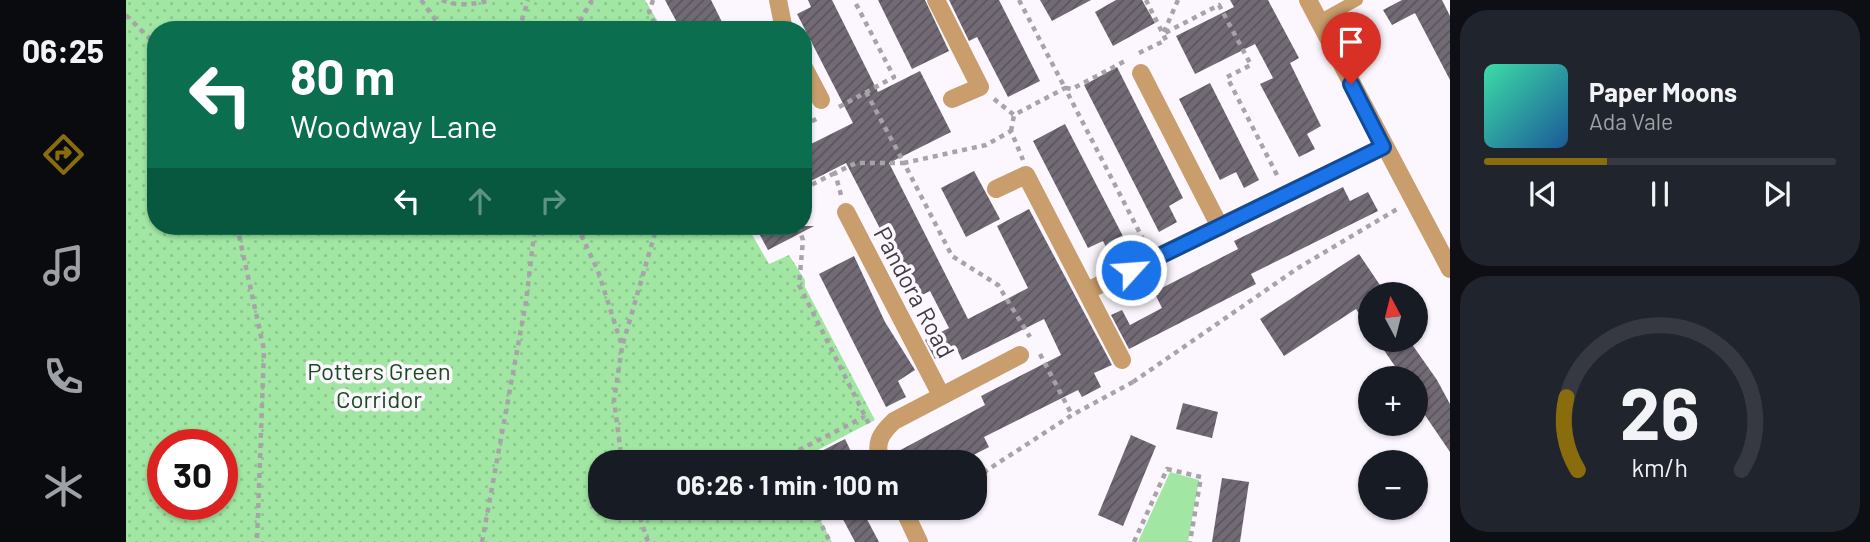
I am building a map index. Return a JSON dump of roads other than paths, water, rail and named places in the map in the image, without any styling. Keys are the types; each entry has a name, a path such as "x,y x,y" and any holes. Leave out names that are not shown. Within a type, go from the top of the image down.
{"street":[{"path":"778,0 782,21"},
{"path":"936,0 981,87 952,99"},
{"path":"1308,0 1383,147 1450,269"},
{"path":"1141,73 1220,227"},
{"path":"812,83 825,107"},
{"path":"1087,291 1383,147"},
{"path":"996,189 1026,175 1122,360"},
{"name":"Pandora Road","path":"846,212 941,395"},
{"name":"Pandora Road","path":"879,450 880,433 894,421 1020,355"},
{"path":"909,520 919,542"}],"lane":[{"path":"1319,21 1357,0"}],"park label":[{"name":"Potters Green Corridor","path":"379,384"}]}
